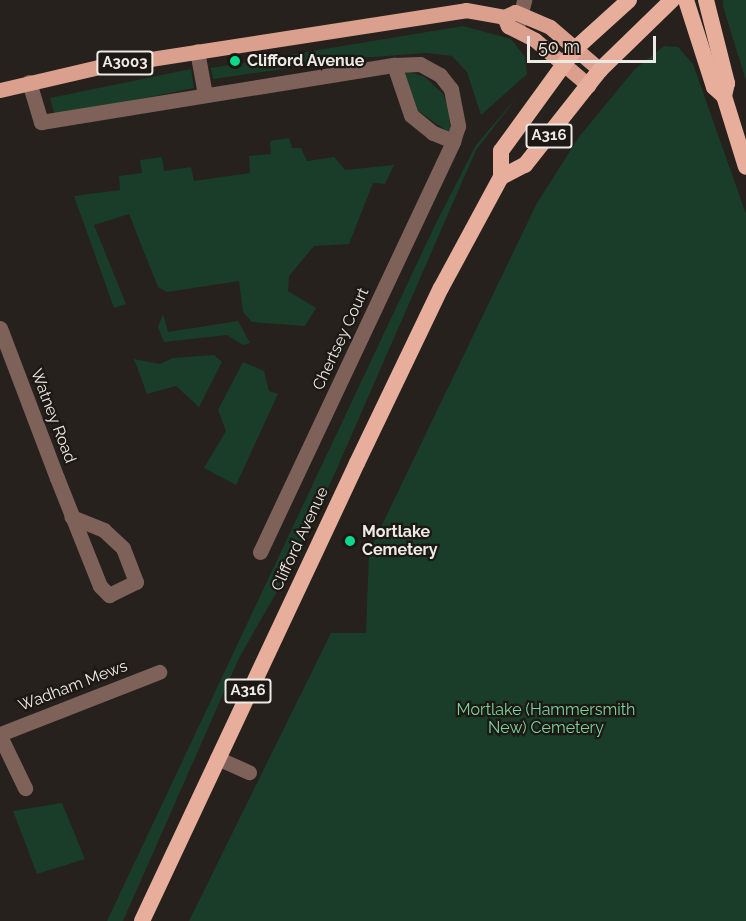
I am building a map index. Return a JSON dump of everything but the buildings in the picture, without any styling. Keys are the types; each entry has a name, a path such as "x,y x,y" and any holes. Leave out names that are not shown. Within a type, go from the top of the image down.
{"highway":[{"name":"Clifford Avenue","path":"142,921 217,758 441,288 501,177 501,151 575,50 629,0"},
{"name":"A316","path":"501,177 525,165 600,70 672,0"},
{"path":"686,0 714,87 724,96"},
{"path":"706,0 727,83 724,96 746,168"}],"main road":[{"name":"A3003","path":"0,90 28,82 197,51 466,10 504,17 523,7 600,70"},
{"path":"504,17 508,26 564,64 588,85"}],"street":[{"path":"516,30 523,7"},
{"path":"197,51 205,94"},
{"name":"Chertsey Court","path":"28,82 41,122 394,65 420,64 440,75 450,89 458,126 453,141 260,552"},
{"path":"394,65 411,115 433,134 453,141"},
{"name":"Watney Road","path":"0,328 72,517 100,586 109,595 136,582 123,548 104,530 72,517"},
{"name":"Wadham Mews","path":"25,788 0,735 159,672"},
{"path":"217,758 249,772"}],"green space":[{"path":"723,0 746,0 746,81 723,6"},
{"path":"463,26 511,39 525,57 527,74 481,115 467,72 452,56 427,53 360,58 213,79 211,68"},
{"name":"Mortlake (Hammersmith New) Cemetery","path":"664,46 678,47 693,64 746,214 746,921 189,921 331,633 366,633 369,552 537,203 579,137 634,70"},
{"path":"191,69 194,88 55,116 50,98"},
{"path":"403,70 425,77 443,94 449,107 450,133 418,111"},
{"path":"518,96 476,150 335,473 287,574 239,658 123,921 107,921 436,223 476,145"},
{"path":"289,138 292,148 301,148 307,161 334,157 345,170 394,165 385,184 373,183 349,244 314,246 289,276 288,291 316,308 305,326 252,322 243,312 239,281 167,292 158,287 129,214 94,225 126,304 114,308 74,196 120,190 119,176 142,173 140,160 162,157 164,171 191,167 194,181 250,173 249,156 271,154 270,141"},
{"path":"163,314 168,332 238,321 250,343 243,345 227,335 164,342 158,327"},
{"path":"214,355 222,362 199,407 176,386 147,394 134,359 160,364 173,358"},
{"path":"243,362 264,371 269,391 278,394 236,485 204,468 226,431 218,410"},
{"path":"62,803 85,859 37,874 13,811"}],"place":[{"name":"Clifford Avenue","path":"235,61"},
{"name":"Mortlake Cemetery","path":"350,541"}]}
